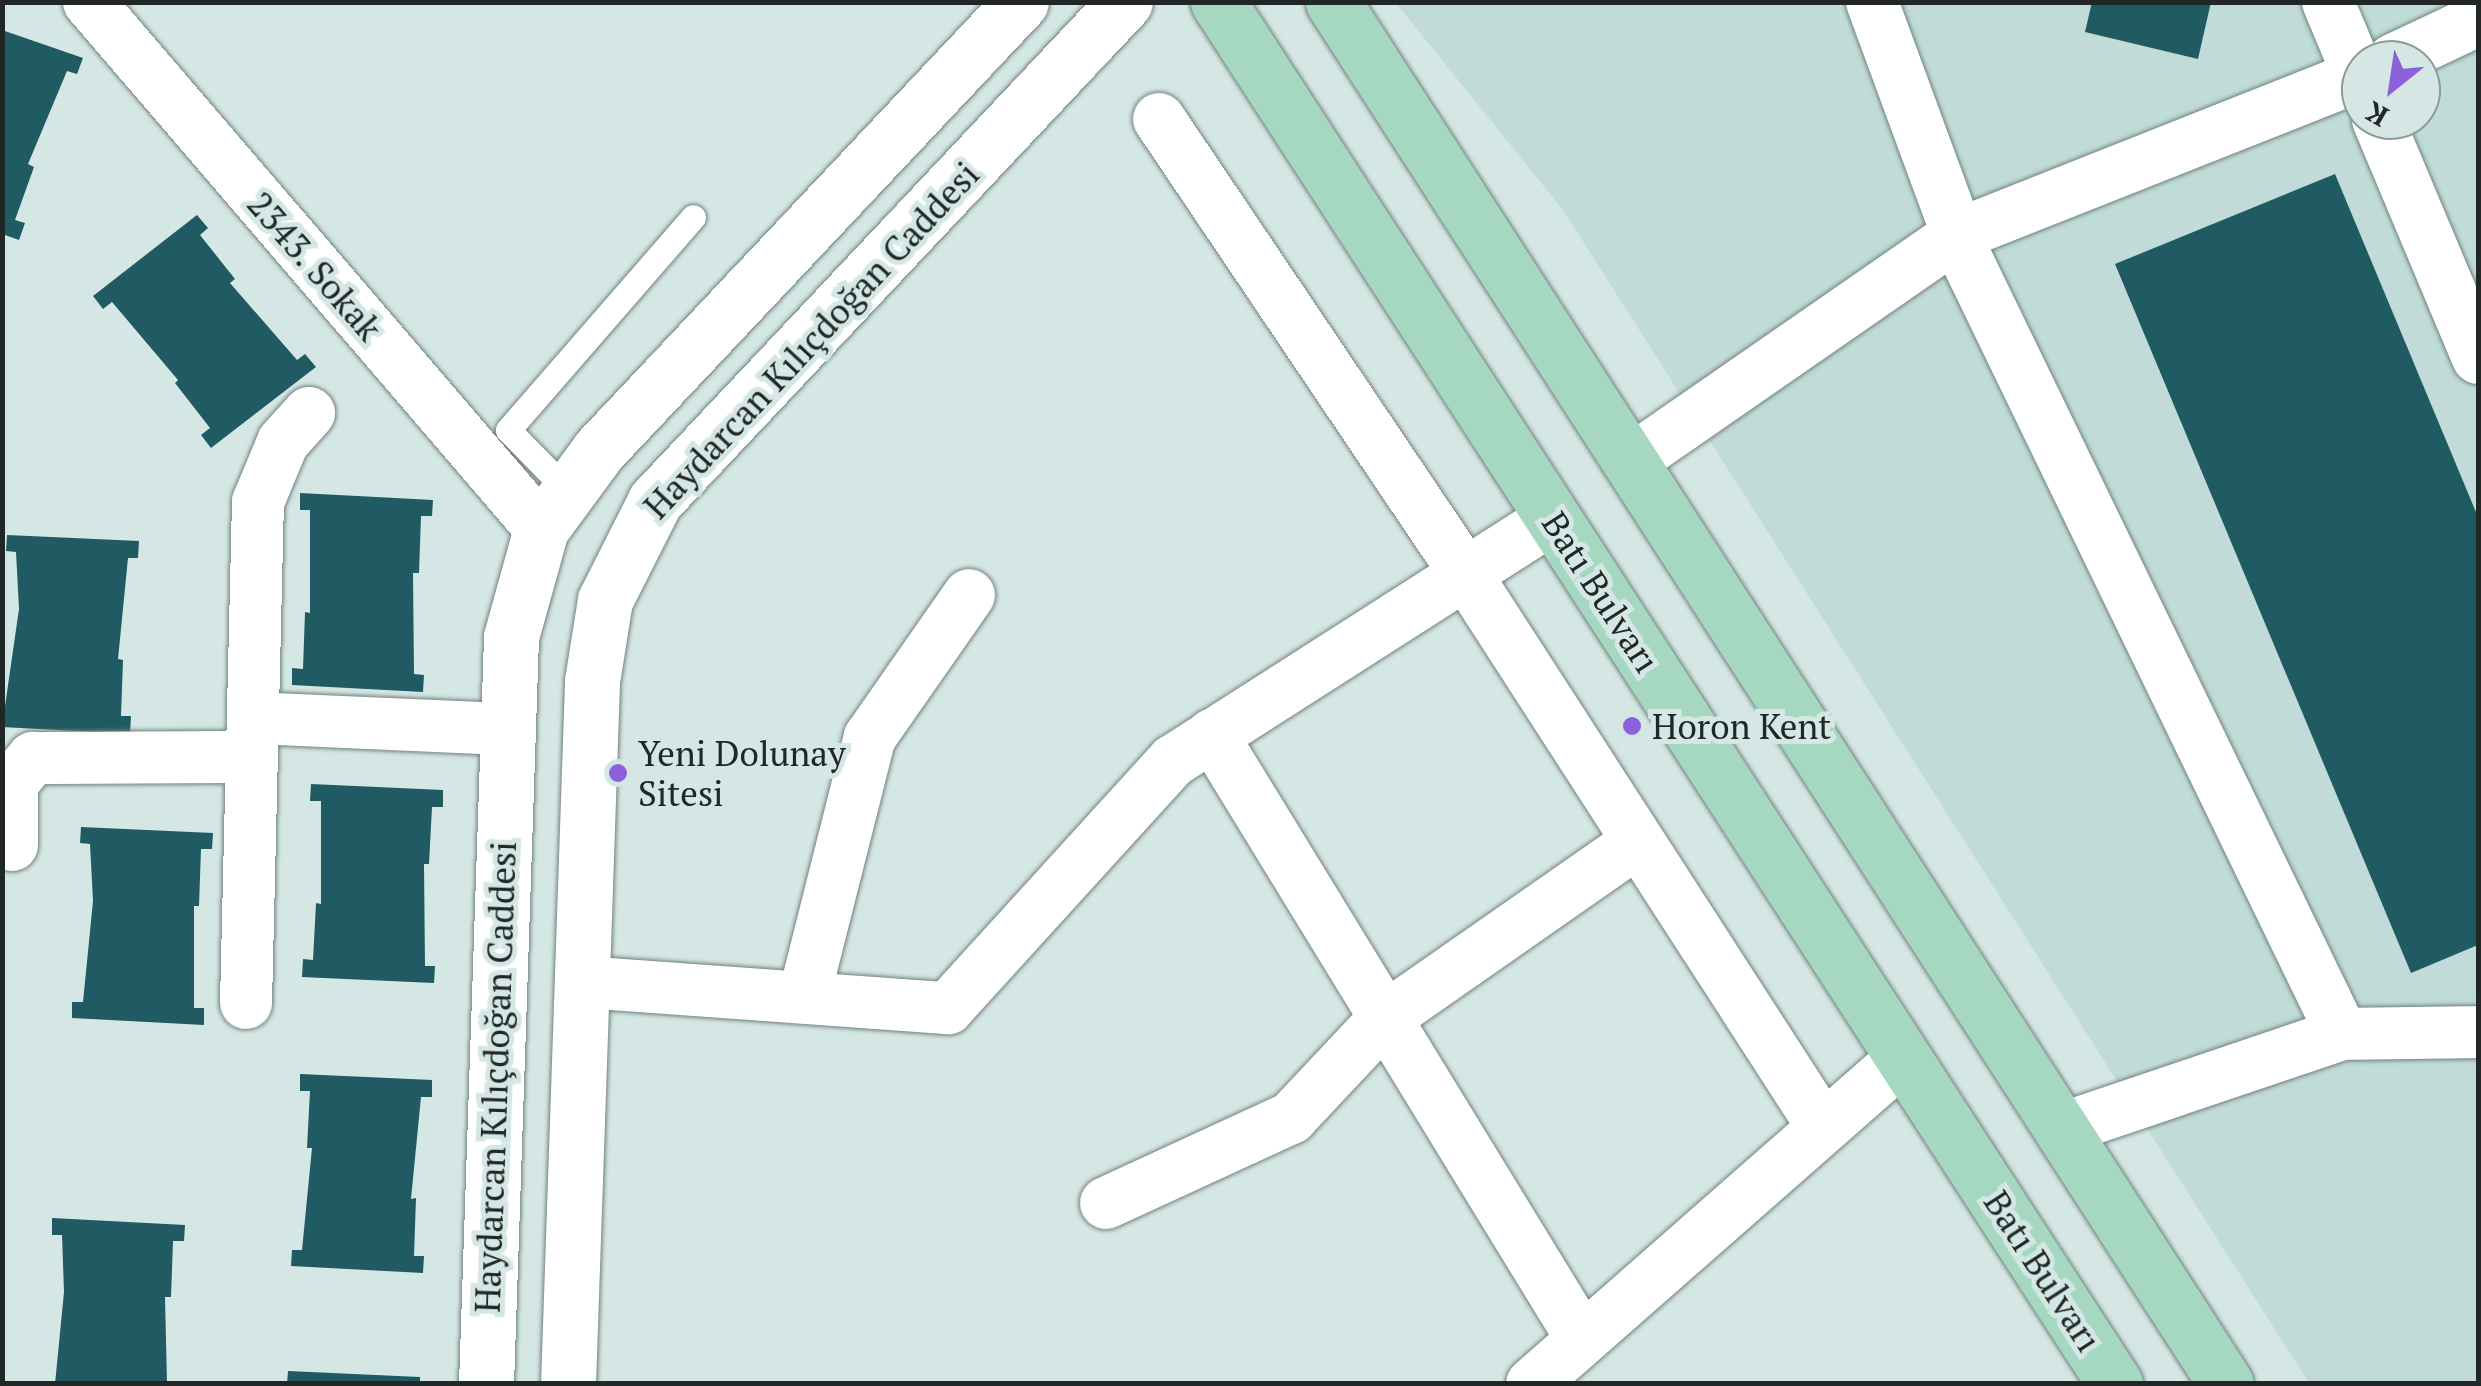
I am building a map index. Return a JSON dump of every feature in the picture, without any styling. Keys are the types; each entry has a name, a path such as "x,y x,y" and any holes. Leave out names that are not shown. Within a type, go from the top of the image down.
{"main road":[{"name":"Haydarcan Kılıçdoğan Caddesi","path":"486,1384 511,637 554,510 1021,2"},
{"name":"Haydarcan Kılıçdoğan Caddesi","path":"568,1384 594,644 622,556 655,501 1125,2"},
{"name":"Batı Bulvarı","path":"1218,2 2114,1384"},
{"path":"1333,2 2226,1384"},
{"path":"554,510 622,556"}],"street":[{"name":"2343. Sokak","path":"90,2 554,510"},
{"path":"1872,2 1957,235 2342,1034"},
{"path":"2328,2 2348,40"},
{"path":"2441,41 2478,20"},
{"path":"1632,460 1957,235 2341,93"},
{"path":"1159,120 1466,573 1636,843 1824,1127"},
{"path":"2393,140 2478,358"},
{"path":"246,1003 258,502 283,442 309,413"},
{"path":"582,982 948,1008 1173,760 1553,518"},
{"path":"804,997 870,736 968,596"},
{"path":"12,845 12,783 33,758 252,738 506,729"},
{"path":"1212,736 1582,1340"},
{"path":"1106,1204 1291,1118 1385,1018 1636,843"},
{"path":"2064,1128 2342,1034 2478,1032"},
{"path":"1532,1384 1904,1057"}],"lane":[{"path":"554,510 508,430 693,217"}],"shaded area":[{"path":"1396,3 2478,3 2478,1383 2309,1383 1563,210"}],"building":[{"path":"2092,2 2211,2 2198,59 2085,32"},
{"path":"2,30 83,58 77,74 67,71 28,164 34,167 15,220 25,223 19,240 2,234"},
{"path":"2335,174 2478,517 2478,945 2411,973 2115,264"},
{"path":"197,215 208,228 200,235 235,279 230,283 297,360 305,354 316,367 211,448 201,435 210,428 175,383 178,380 112,302 103,309 93,296"},
{"path":"300,493 433,500 432,516 421,516 419,573 413,573 414,674 424,675 423,692 292,685 292,668 303,669 305,612 310,613 310,510 300,510"},
{"path":"7,535 139,541 138,558 128,558 118,659 123,660 121,716 131,716 130,734 2,727 19,609 16,552 6,551"},
{"path":"311,784 443,790 443,807 432,807 429,864 424,864 425,966 435,966 434,983 302,977 303,959 313,960 316,903 321,904 321,801 310,801"},
{"path":"81,827 213,833 212,849 201,849 199,906 194,906 194,1008 204,1008 204,1025 72,1018 72,1002 83,1002 93,901 90,844 80,843"},
{"path":"300,1074 432,1080 432,1097 421,1097 411,1199 416,1198 414,1256 424,1256 423,1273 291,1266 292,1250 302,1250 312,1148 307,1148 310,1091 300,1091"},
{"path":"52,1218 185,1225 184,1241 173,1241 171,1297 165,1297 167,1384 55,1384 64,1292 62,1235 52,1235"},
{"path":"288,1371 420,1377 420,1384 287,1384"}],"place":[{"name":"Horon Kent","path":"1632,726"},
{"name":"Yeni Dolunay Sitesi","path":"618,773"}]}
